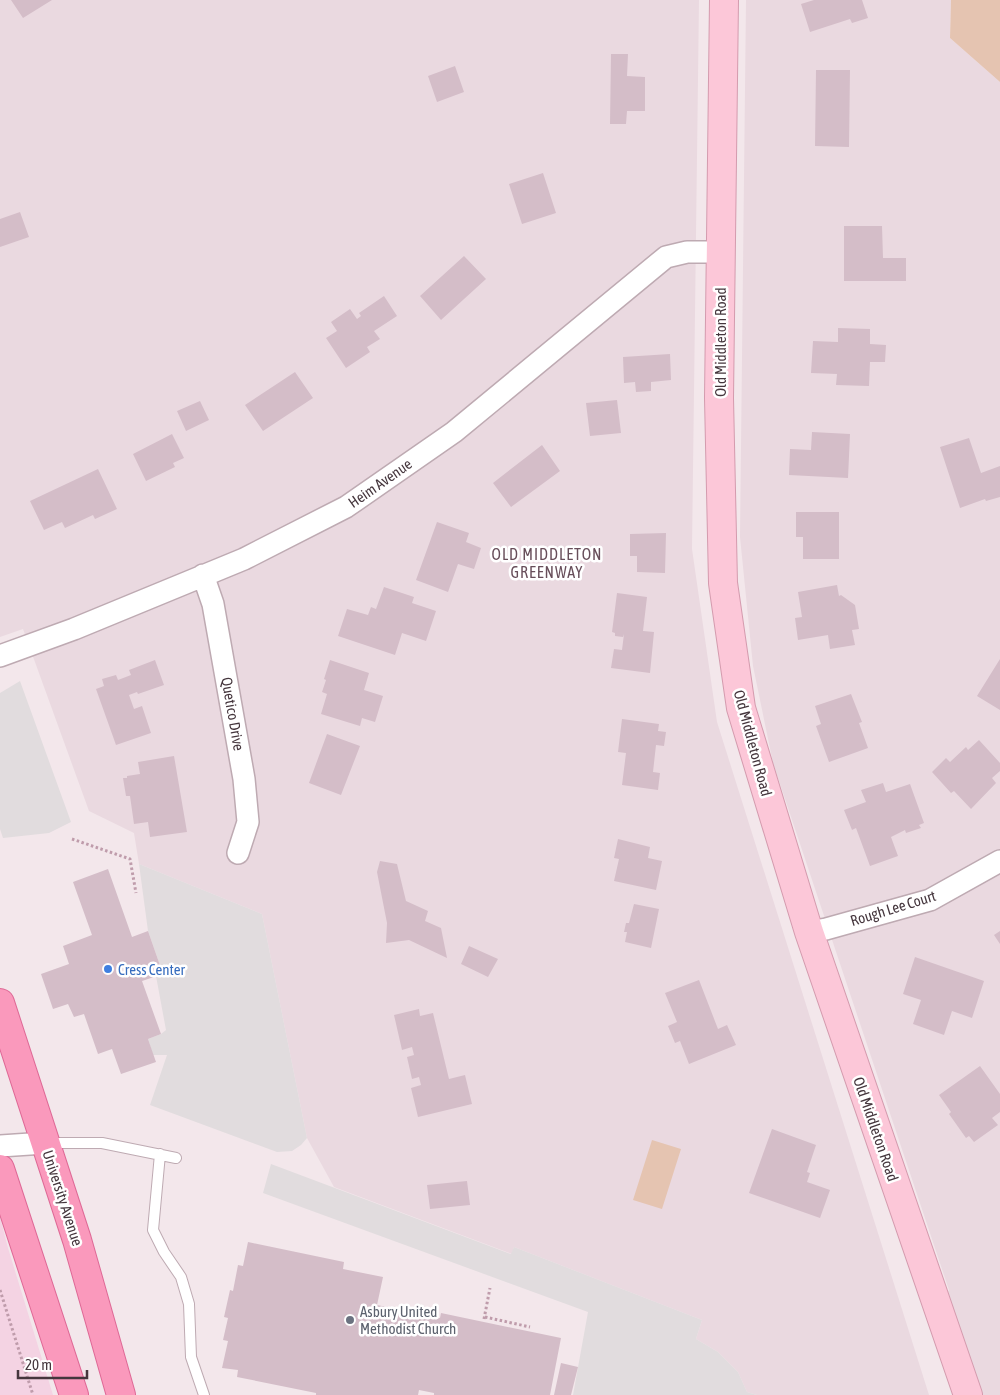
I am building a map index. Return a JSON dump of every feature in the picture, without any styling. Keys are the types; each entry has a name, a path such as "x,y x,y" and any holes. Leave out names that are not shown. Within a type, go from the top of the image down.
{"main road":[{"name":"University Avenue","path":"0,1003 77,1240 121,1395"},
{"path":"0,1169 74,1395"}],"street":[{"name":"Old Middleton Road","path":"724,0 719,398 723,583 741,708 809,932 968,1395"},
{"name":"Heim Avenue","path":"0,656 74,629 244,559 346,507 454,432 666,257 687,252 720,252"},
{"name":"Quetico Drive","path":"204,575 213,604 244,779 248,822 238,853"},
{"name":"Rough Lee Court","path":"809,932 930,900 1000,861"},
{"path":"0,1146 45,1144"}],"lane":[{"path":"45,1144 102,1143 176,1158"},
{"path":"160,1154 153,1230 164,1252 181,1277 189,1304 190,1357 204,1395"}],"path":[{"path":"72,839 130,859 136,893"},
{"path":"490,1288 485,1318 530,1327"},
{"path":"0,1290 33,1395"}],"shaded area":[{"path":"0,0 699,0 692,549 717,722 929,1395 757,1395 747,1392 738,1372 718,1352 696,1339 702,1320 514,1247 512,1254 334,1187 307,1138 262,914 139,864 134,833 89,811 23,629 0,637"},
{"path":"746,0 951,0 950,38 1000,82 1000,1395 968,1395 938,1309 949,1290 773,763 753,666 740,537"},
{"path":"951,0 1000,0 1000,82 950,38"},
{"path":"20,681 71,822 49,833 3,838 0,829 0,693"},
{"path":"139,864 262,914 307,1138 292,1151 277,1152 150,1105 167,1055 153,1055 148,1039 166,1030 156,976 163,974 148,931"},
{"path":"652,1140 681,1149 662,1209 633,1200"},
{"path":"271,1164 511,1254 514,1247 702,1320 696,1339 718,1352 738,1372 747,1392 757,1395 573,1395 588,1312 263,1193"},
{"path":"0,1217 8,1248 53,1395 0,1395"}],"building":[{"path":"11,0 52,0 23,18"},
{"path":"814,0 862,0 868,18 852,23 850,19 810,32 801,4"},
{"path":"611,54 628,54 627,76 645,77 645,111 627,111 626,124 610,124"},
{"path":"455,66 464,92 437,102 428,76"},
{"path":"816,70 850,70 849,147 815,146"},
{"path":"543,173 556,213 522,224 509,184"},
{"path":"20,212 29,237 0,247 0,219"},
{"path":"844,226 882,226 883,258 906,258 906,281 844,281"},
{"path":"464,256 486,279 441,320 420,296"},
{"path":"384,296 397,316 374,331 380,339 367,347 370,352 346,368 326,338 337,331 331,322 350,309 357,319 361,316 359,313"},
{"path":"838,328 870,329 870,344 886,345 885,362 870,362 869,386 836,385 837,374 811,373 813,341 838,342"},
{"path":"670,354 671,380 651,382 651,391 636,392 635,382 624,383 623,357"},
{"path":"295,372 313,398 263,431 245,405"},
{"path":"617,400 621,433 590,436 586,403"},
{"path":"200,401 209,420 186,431 177,411"},
{"path":"812,432 850,434 848,478 789,475 790,449 811,450"},
{"path":"172,434 184,458 173,463 175,467 146,481 133,454"},
{"path":"969,438 981,473 1000,466 1000,497 986,501 985,499 960,508 940,447"},
{"path":"542,445 560,471 511,507 493,483"},
{"path":"98,469 117,509 95,519 93,515 65,528 62,522 44,530 30,501"},
{"path":"796,512 839,512 839,559 803,559 803,537 796,537"},
{"path":"437,522 469,533 466,542 481,548 474,569 458,564 448,592 416,580"},
{"path":"666,533 665,573 637,572 637,556 630,556 630,534"},
{"path":"837,585 839,596 841,595 855,605 859,629 852,630 855,645 830,649 828,635 798,640 795,618 802,617 798,592"},
{"path":"384,587 414,597 412,603 436,611 426,641 402,633 395,655 338,636 347,609 368,615 371,607 376,609"},
{"path":"617,593 647,597 643,631 654,632 650,673 611,668 614,649 622,650 624,634 623,637 615,636 615,633 612,632"},
{"path":"1000,659 1000,710 977,696"},
{"path":"155,660 164,685 138,694 137,692 129,695 134,709 142,706 151,733 116,745 96,689 104,686 102,679 116,675 118,680 131,675 129,670"},
{"path":"330,660 369,673 364,690 383,696 375,722 362,718 360,726 321,714 327,694 322,692 326,680 324,679"},
{"path":"851,694 862,722 859,723 868,748 829,762 816,726 821,724 815,706"},
{"path":"622,719 659,724 658,731 666,732 664,746 656,745 653,772 660,773 658,790 622,785 626,753 618,752"},
{"path":"327,734 360,746 341,795 309,783"},
{"path":"979,740 1000,763 1000,771 992,778 996,783 971,809 954,791 951,793 932,772 946,758 950,762 966,747 968,750"},
{"path":"174,756 187,832 150,837 148,822 134,824 130,796 126,796 123,778 140,774 138,762"},
{"path":"883,783 886,792 910,784 924,823 919,825 921,828 906,833 905,830 891,837 898,856 870,866 856,828 852,830 844,810 866,802 861,790"},
{"path":"618,839 650,847 648,858 662,861 656,890 614,881 619,859 614,858"},
{"path":"380,861 397,864 406,901 428,911 425,921 441,928 447,958 409,940 386,943 387,923 377,872"},
{"name":"Cress Center","path":"108,869 132,937 148,931 163,974 142,981 161,1034 148,1039 156,1062 121,1074 112,1049 98,1054 84,1014 74,1017 68,1004 53,1009 41,974 69,964 63,946 92,935 73,882"},
{"path":"634,904 659,909 651,948 625,942 627,932 624,932 626,923 629,923"},
{"path":"1000,931 1000,944 994,935"},
{"path":"469,946 498,959 488,977 461,964"},
{"path":"915,957 984,981 972,1018 952,1011 944,1035 913,1024 921,1000 903,994"},
{"path":"699,980 718,1029 727,1025 736,1045 689,1064 680,1041 675,1043 668,1026 677,1022 665,993"},
{"path":"419,1009 420,1016 433,1013 449,1079 465,1075 472,1104 418,1117 411,1088 421,1085 419,1077 412,1079 407,1057 414,1055 412,1047 402,1050 394,1015"},
{"path":"980,1066 1000,1094 1000,1112 992,1118 998,1125 974,1142 969,1136 966,1138 949,1114 951,1112 939,1095"},
{"path":"772,1129 816,1145 807,1172 810,1173 807,1182 830,1190 820,1218 749,1193"},
{"path":"467,1181 470,1205 430,1209 427,1185"},
{"name":"Asbury United Methodist Church","path":"248,1242 344,1262 343,1269 383,1277 377,1305 440,1318 441,1313 561,1338 550,1395 434,1395 434,1393 419,1390 418,1395 316,1395 316,1393 237,1377 238,1370 222,1368 228,1341 223,1340 228,1318 224,1317 230,1290 233,1291 238,1265 243,1266"},
{"path":"561,1363 578,1367 571,1395 554,1395"}],"place":[{"name":"Cress Center","path":"108,969"},
{"name":"Asbury United Methodist Church","path":"350,1320"}],"district":[{"name":"OLD MIDDLETON GREENWAY","path":"547,563"}]}
